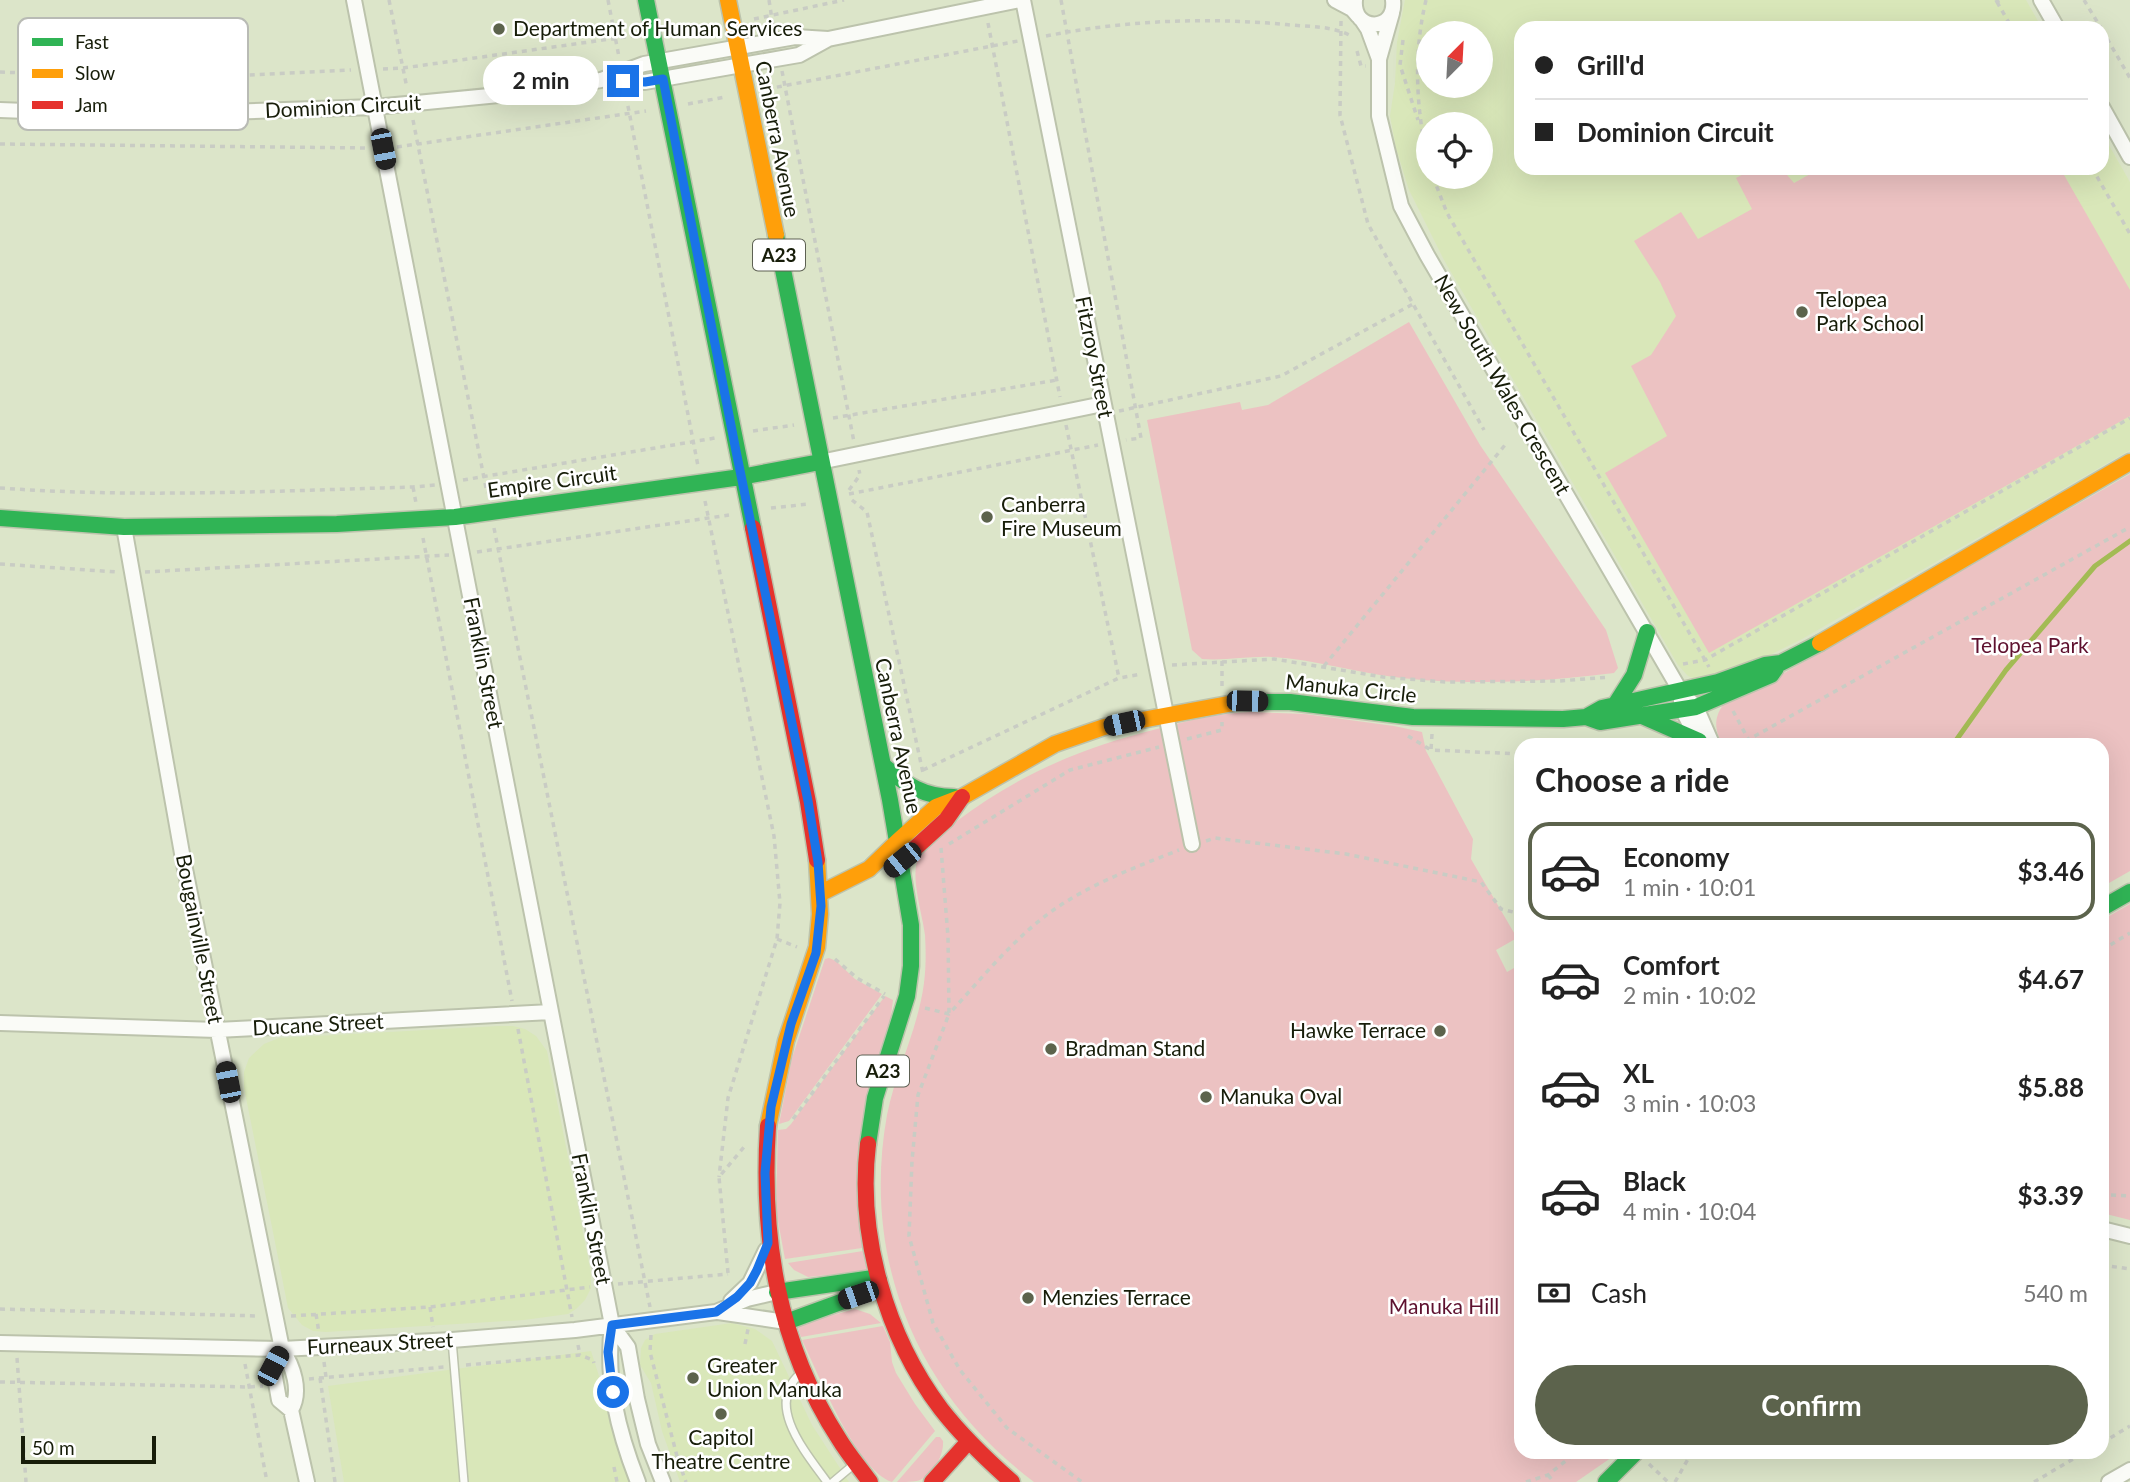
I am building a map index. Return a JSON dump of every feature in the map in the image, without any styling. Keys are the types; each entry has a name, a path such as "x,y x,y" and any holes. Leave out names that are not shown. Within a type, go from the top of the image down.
{"main road":[{"path":"646,0 807,796 821,893 816,953 791,1024 777,1075 768,1125 765,1173 768,1243 786,1322 804,1370 822,1411 855,1464 870,1482"},
{"name":"Canberra Avenue","path":"728,0 828,502 884,766 902,860 912,946 906,1003 872,1110 864,1172 866,1227 892,1320 908,1356 930,1394 970,1442 1012,1482"},
{"name":"Empire Circuit","path":"0,518 124,527 337,524 455,517 741,477 820,462"},
{"path":"1681,692 1765,665 1781,663 1829,639 2130,462"},
{"path":"1615,705 1634,675 1647,632"},
{"path":"1689,708 1759,681 1771,675 1781,663"},
{"name":"Manuka Circle","path":"1587,717 1602,708 1681,692"},
{"name":"Manuka Circle","path":"821,893 869,869 936,807 962,796 1055,744 1104,727 1164,714 1247,701 1290,702 1434,718 1587,717 1600,722 1689,708"},
{"path":"1642,716 1691,738"},
{"path":"884,766 904,783 926,795 962,796"},
{"name":"Manuka Circle","path":"821,893 849,893 878,879 946,820 962,796"},
{"path":"2109,904 2130,892"},
{"path":"778,1292 879,1278"},
{"path":"786,1322 858,1295 871,1288 879,1278"},
{"path":"960,1476 970,1442"},
{"path":"932,1482 970,1442"},
{"path":"1607,1482 1637,1459"}],"street":[{"name":"Franklin Street","path":"354,0 612,1325 608,1352 614,1407 622,1442 638,1482"},
{"name":"Dominion Circuit","path":"248,112 410,105 540,91 601,80 642,64 795,37 828,39 1022,0"},
{"name":"Fitzroy Street","path":"1022,0 1192,844"},
{"path":"2041,0 2053,21"},
{"name":"New South Wales Crescent","path":"1344,1 1368,29 1379,62"},
{"path":"1360,18 1379,24 1394,5"},
{"name":"New South Wales Crescent","path":"1394,5 1379,62 1379,116 1401,206 1427,256 1681,692 1702,738"},
{"name":"Dominion Circuit","path":"601,80 645,82 799,55 828,39"},
{"name":"Dominion Circuit","path":"0,110 18,111"},
{"path":"2109,120 2130,157"},
{"name":"Empire Circuit","path":"820,462 1063,412 1104,409"},
{"name":"Bougainville Street","path":"124,527 183,859 282,1349 273,1366 279,1400 291,1410 307,1482"},
{"name":"Ducane Street","path":"0,1023 218,1030 551,1012"},
{"path":"2109,1231 2130,1236"},
{"path":"717,1311 750,1283 768,1243"},
{"name":"Furneaux Street","path":"0,1343 282,1349 452,1340 612,1325 717,1311 747,1299 778,1292"},
{"name":"Furneaux Street","path":"717,1311 786,1322"},
{"name":"Franklin Street","path":"612,1325 628,1346 640,1411 663,1482"},
{"path":"2109,1482 2130,1470"}],"lane":[{"path":"452,1340 464,1482"},
{"path":"804,1370 786,1391 784,1407 801,1446 827,1482"},
{"path":"833,1482 855,1464"}],"path":[{"path":"390,0 483,477 646,1282 728,1274 719,1177 728,1098 777,939 780,903 774,836 630,114"},
{"path":"608,0 615,39"},
{"path":"769,0 776,40"},
{"path":"248,75 403,68 615,39 666,29 733,23 844,0"},
{"path":"849,494 1141,438 1061,0"},
{"path":"1419,112 1417,79 1420,24 1426,0"},
{"path":"2084,0 2096,21"},
{"path":"1344,1 1340,30 1340,114 1368,224 1484,430"},
{"path":"1998,1 2008,21"},
{"path":"986,7 991,46 1063,412 1119,678"},
{"path":"0,144 383,149 630,114 1031,38 1152,21 1256,21 1340,30 1354,38 1361,66 1379,62 1400,65"},
{"path":"1404,31 1400,65 1416,113"},
{"path":"2109,43 2130,78"},
{"path":"780,58 860,475 849,494 850,498 867,512 923,770"},
{"path":"0,72 18,73"},
{"path":"2096,175 2130,234"},
{"path":"1438,189 1447,213 1705,660 2130,418"},
{"path":"1104,409 1136,407 1281,376 1413,304"},
{"path":"0,488 148,493 413,488 1057,380"},
{"path":"1324,666 1505,445"},
{"path":"413,488 566,1289"},
{"path":"768,509 828,502"},
{"path":"0,564 132,573 462,555 709,519"},
{"path":"1751,738 2130,527"},
{"path":"1434,718 1431,750 1514,754"},
{"path":"949,1014 941,849 1070,770 1222,730"},
{"path":"1082,1482 1007,1428 960,1370 933,1323 909,1236 912,1161 918,1096 949,1014 1000,957 1052,911 1116,876 1192,844 1215,838 1346,854 1481,882 1501,909 1514,912"},
{"path":"2109,946 2130,933"},
{"path":"791,1122 885,994"},
{"path":"719,1177 743,1149 747,1137"},
{"path":"2109,1194 2130,1196"},
{"path":"2109,1266 2130,1269"},
{"path":"16,1343 26,1482"},
{"path":"243,1348 267,1482"},
{"path":"650,1352 686,1482"},
{"path":"326,1377 320,1378 335,1482"},
{"path":"0,1382 249,1387"},
{"path":"2109,1439 2130,1426"},
{"path":"1526,1482 1548,1475 1568,1459"},
{"path":"1644,1459 1668,1482"},
{"path":"1675,1482 1688,1459"},
{"path":"2034,1482 2073,1459"},
{"path":"1548,1475 1553,1482"}],"shaded area":[{"name":"Telopea Park School","path":"1405,0 2026,0 2038,21 1514,21 1514,175 2109,175 2109,145 2130,182 2130,450 1802,639 1760,660 1695,679 1688,676 1678,665 1444,260 1409,190 1396,148 1390,116 1397,42"},
{"path":"498,1026 525,1029 536,1036 547,1051 591,1273 591,1288 585,1300 568,1314 524,1320 326,1332 313,1331 302,1325 288,1308 244,1088 244,1072 249,1058 264,1044 279,1038"},
{"path":"732,1323 755,1329 772,1341 812,1425 849,1482 680,1482 662,1431 651,1383 640,1365 641,1348 645,1340 655,1334"},
{"path":"591,1351 633,1482 344,1482 328,1386"}],"green space":[{"path":"1742,175 1787,175 1794,183 1808,175 2064,175 2130,290 2130,416 1709,653 1605,473 1667,436 1631,366 1651,355 1676,316 1660,282 1634,241 1681,212 1698,239 1752,209 1736,178"},
{"path":"1409,322 1480,445 1606,630 1618,668 1614,673 1532,681 1420,680 1287,658 1202,659 1192,650 1147,420 1240,402 1242,410 1268,405"},
{"name":"Telopea Park","path":"2130,474 2130,871 2109,883 2109,738 1719,738 1716,725 1723,705 1786,672"},
{"name":"Manuka Oval","path":"1238,713 1305,714 1422,732 1426,751 1473,839 1471,859 1514,933 1514,940 1496,950 1507,972 1514,968 1514,1459 1609,1459 1576,1482 1034,1482 993,1447 958,1408 929,1365 907,1320 891,1272 883,1221 881,1169 887,1115 917,1017 924,983 925,935 915,873 919,857 957,821 1003,790 1052,764 1130,736 1192,720"},
{"path":"2130,904 2130,1220 2109,1215 2109,916"},
{"path":"829,958 855,979 882,994 789,1121 779,1124 792,1058 825,959"},
{"path":"885,996 893,1000 862,1248 785,1259 776,1210 778,1130 786,1129 791,1124"},
{"path":"863,1251 867,1271 808,1277 794,1270 788,1263"},
{"path":"855,1309 870,1314 881,1323 801,1337 797,1325"},
{"path":"883,1326 890,1342 896,1373 935,1431 892,1482 878,1474 852,1441 802,1340"},
{"path":"936,1437 943,1441 943,1447 933,1469 920,1480 897,1482"}],"waterway":[{"path":"1958,738 2006,670 2095,566 2130,541"}],"traffic: fast":[{"path":"646,0 753,528"},
{"path":"776,235 890,800 911,925 911,966 907,996 875,1098 868,1144"},
{"path":"741,477 820,462"},
{"path":"0,518 124,527 337,524 455,517 741,477"},
{"path":"1615,705 1634,675 1647,632"},
{"path":"1239,702 1290,702 1413,717 1586,717 1602,708 1718,682 1765,665 1781,663 1820,643"},
{"path":"1586,717 1600,722 1696,707 1771,675 1776,668"},
{"path":"1642,716 1692,738"},
{"path":"884,766 916,789 933,795 954,797"},
{"path":"2109,904 2130,892"},
{"path":"777,1292 873,1278"},
{"path":"786,1322 849,1299 879,1280"},
{"path":"1606,1482 1629,1459"}],"traffic: slow":[{"path":"728,0 776,235"},
{"path":"1820,643 2130,462"},
{"path":"898,841 936,807 962,797 1055,744 1104,727 1239,702"},
{"path":"821,893 869,869 898,841"},
{"path":"768,1126 786,1041 817,947 820,914 817,860"}],"traffic: jam":[{"path":"753,528 808,802 817,860"},
{"path":"902,860 946,820 962,797"},
{"path":"768,1126 767,1208 771,1249 787,1327 818,1403 843,1445 870,1482"},
{"path":"868,1144 867,1214 872,1249 891,1317 905,1350 941,1409 957,1429 1012,1482"},
{"path":"932,1482 969,1441"}],"place":[{"name":"Department of Human Services","path":"499,29"},
{"name":"Telopea Park School","path":"1802,312"},
{"name":"Canberra Fire Museum","path":"987,517"},
{"name":"Hawke Terrace","path":"1440,1031"},
{"name":"Bradman Stand","path":"1051,1049"},
{"name":"Manuka Oval","path":"1206,1097"},
{"name":"Menzies Terrace","path":"1028,1298"},
{"name":"Greater Union Manuka","path":"693,1378"},
{"name":"Capitol Theatre Centre","path":"721,1414"}],"route":[{"path":"613,1392 608,1352 612,1325 719,1311 750,1283 761,1262 768,1243 765,1173 771,1107 791,1024 816,953 821,893 808,801 663,79 623,81"}],"park label":[{"name":"Manuka Hill","path":"1444,1307"}]}
